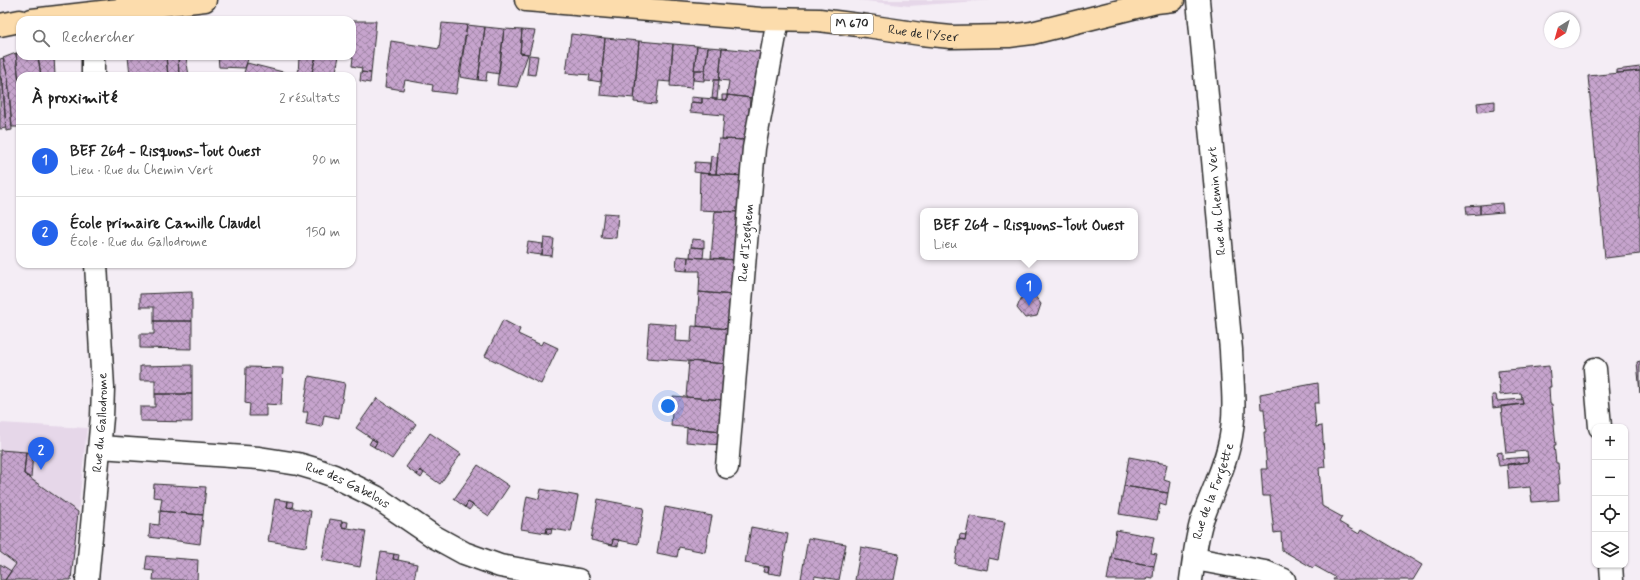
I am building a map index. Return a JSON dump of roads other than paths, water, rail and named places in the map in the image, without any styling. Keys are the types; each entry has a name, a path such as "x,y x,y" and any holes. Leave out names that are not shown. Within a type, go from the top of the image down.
{"main road":[{"path":"63,16 205,0"},
{"name":"Rue de l'Yser","path":"526,0 778,20 819,20 951,37 1009,36 1032,33 1156,2 1173,0"},
{"path":"0,26 16,23"}],"street":[{"name":"Rue du Chemin Vert","path":"1198,0 1231,350 1233,403"},
{"name":"Rue d'Iseghem","path":"727,467 754,148 778,20"},
{"path":"93,72 94,60"},
{"name":"Rue du Gallodrome","path":"87,580 100,447 103,388 96,268"},
{"path":"1595,369 1600,424"},
{"name":"Rue de la Forgette","path":"1191,580 1202,519 1228,452 1233,403"},
{"name":"Rue des Gabelous","path":"100,447 259,458 315,469 334,476 376,497 433,536 464,553 500,566 578,580"},
{"path":"1195,558 1265,572 1284,580"},
{"path":"1611,568 1612,580"}],"place":[{"name":"BEF 264 - Risquons-Tout Ouest","path":"1029,306"},
{"name":"École primaire Camille Claudel","path":"41,470"}]}
